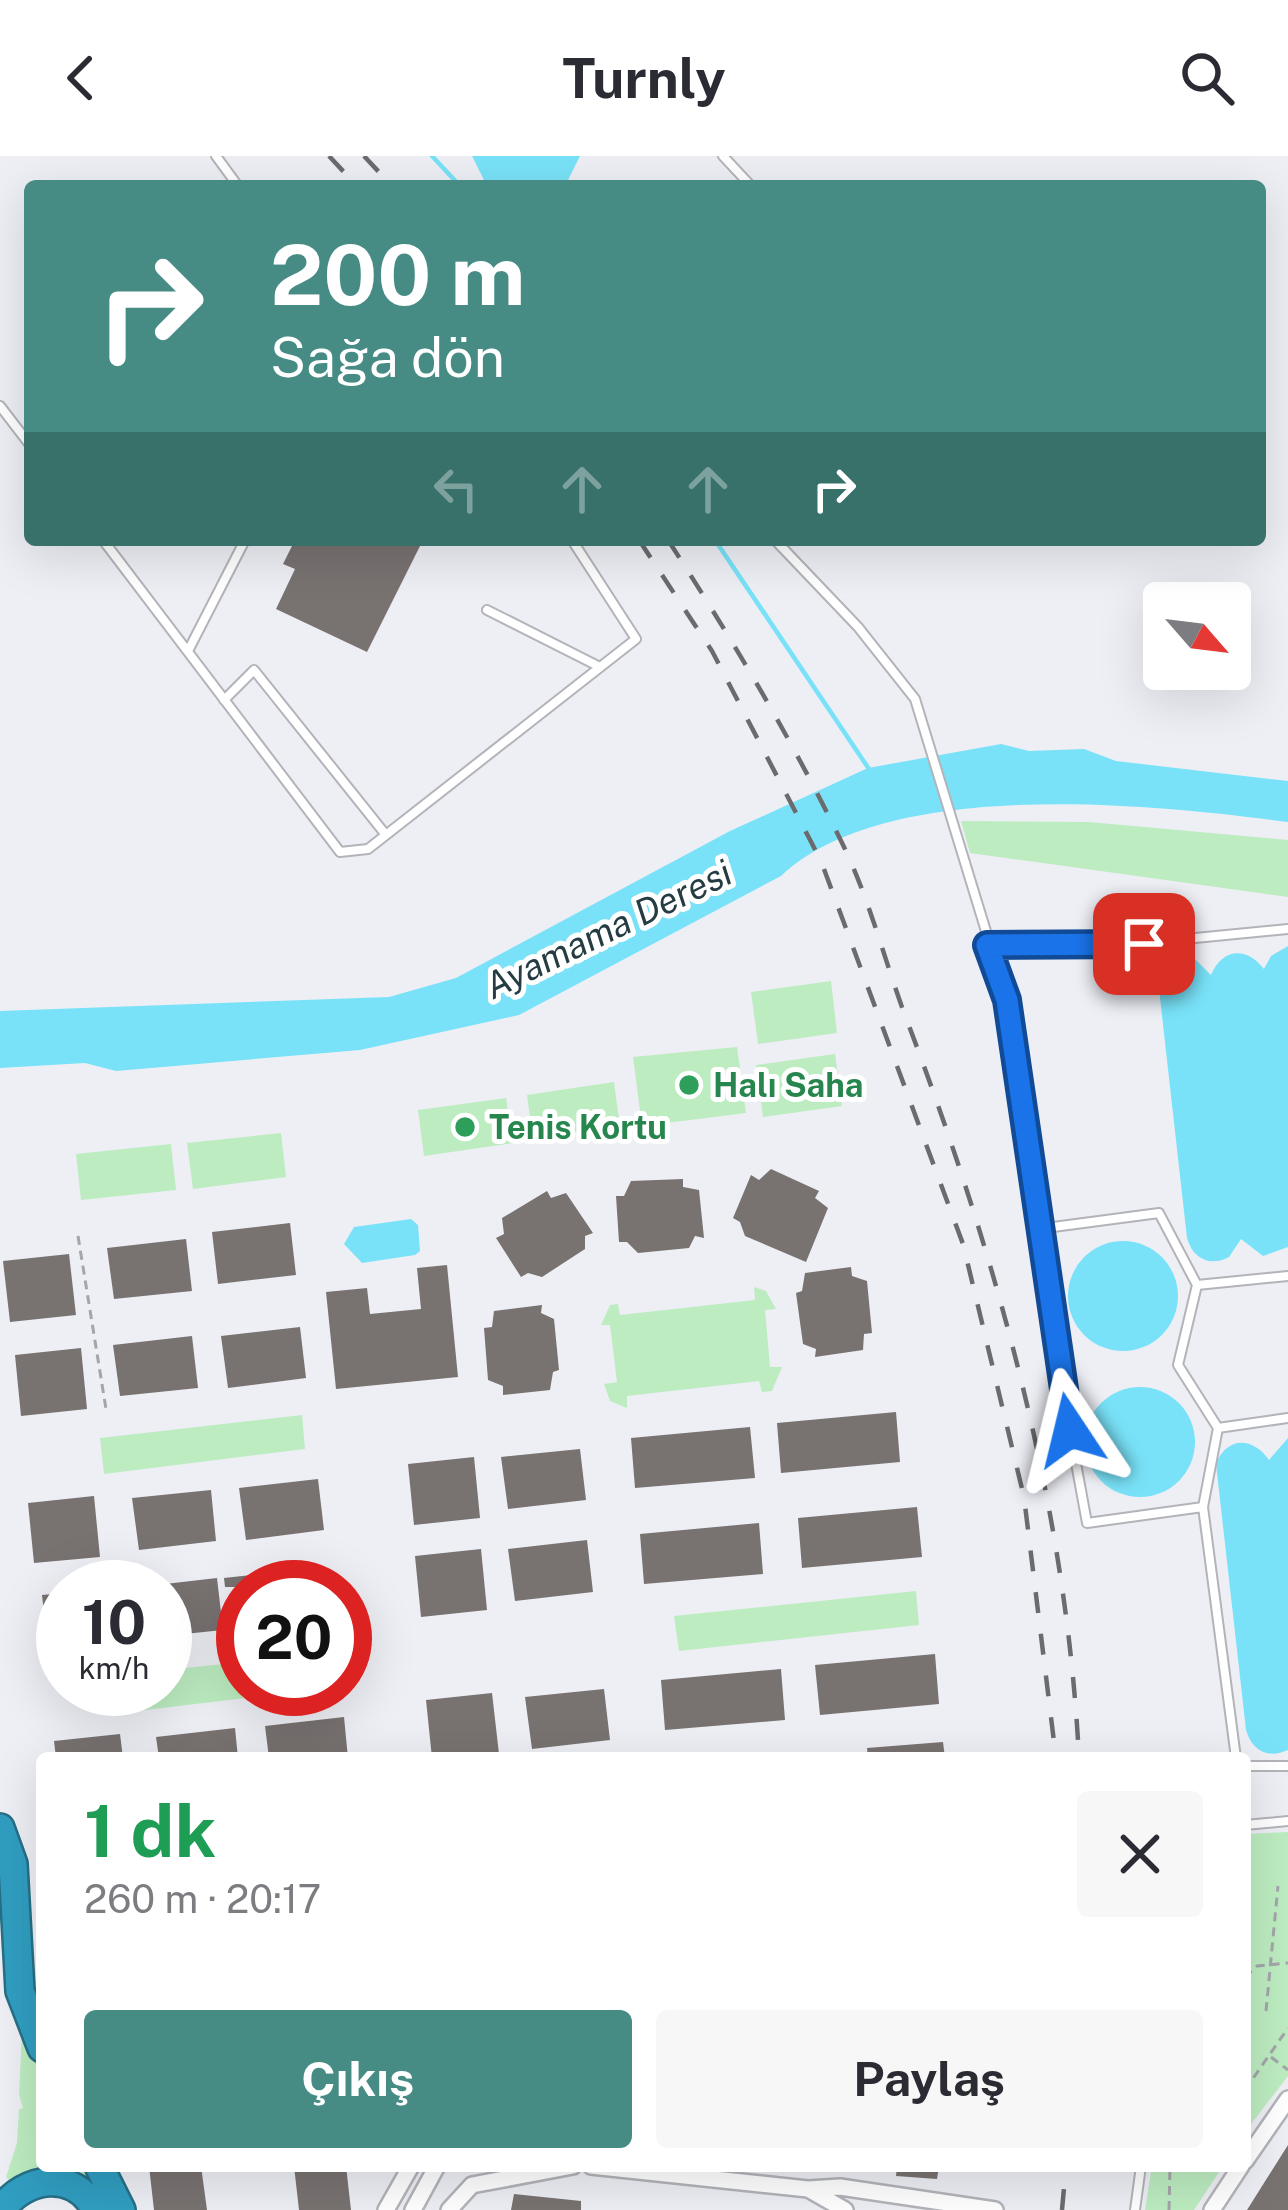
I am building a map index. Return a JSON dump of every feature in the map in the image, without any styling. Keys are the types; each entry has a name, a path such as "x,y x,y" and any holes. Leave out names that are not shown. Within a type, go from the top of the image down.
{"highway":[{"path":"0,1828 13,1864 20,1991 36,2032"},
{"path":"102,2172 121,2210"},
{"path":"1,2210 28,2185 50,2181 76,2187 96,2210"}],"street":[{"path":"1251,2152 1288,2099"},
{"path":"386,2210 408,2172"},
{"path":"412,2210 434,2172"},
{"path":"449,2210 472,2185 541,2172"},
{"path":"648,2172 808,2189 840,2187 995,2210"},
{"path":"1212,2210 1237,2172"},
{"path":"808,2189 845,2210"}],"lane":[{"path":"723,156 746,180"},
{"path":"0,406 24,437"},
{"path":"108,546 340,852 368,849 636,639 576,546"},
{"path":"188,652 242,546"},
{"path":"781,546 858,627 915,700 1007,1000 1087,1522 1203,1507"},
{"path":"487,610 600,667"},
{"path":"224,700 254,670 386,835"},
{"path":"987,945 1144,944 1288,929"},
{"path":"1039,1228 1159,1213 1197,1286 1178,1365 1218,1428 1203,1507 1235,1752"},
{"path":"1197,1286 1288,1276"},
{"path":"1218,1428 1288,1418"},
{"path":"1251,1766 1288,1766"},
{"path":"1251,1824 1288,1821"},
{"path":"1135,2210 1140,2172"}],"path":[{"path":"78,1235 106,1409"},
{"path":"1266,2011 1279,1886"},
{"path":"1251,1972 1257,1966 1288,1963"},
{"path":"1251,2082 1288,2029"},
{"path":"1269,2056 1288,2070"},
{"path":"1169,2210 1170,2172"}],"green space":[{"path":"961,821 1089,822 1288,840 1288,897 970,853"},
{"path":"831,981 837,1033 758,1044 751,992"},
{"name":"Halı Saha","path":"737,1047 746,1113 642,1126 633,1057"},
{"path":"835,1054 842,1106 763,1117 756,1065"},
{"name":"Tenis Kortu","path":"614,1082 620,1127 533,1139 527,1095"},
{"name":"Tenis Kortu","path":"506,1098 513,1143 424,1156 418,1110"},
{"path":"281,1133 286,1177 193,1189 187,1143"},
{"path":"171,1144 176,1190 81,1200 76,1154"},
{"path":"754,1287 766,1291 776,1309 765,1310 770,1367 782,1367 772,1391 762,1392 759,1381 627,1396 627,1408 610,1401 604,1384 617,1382 610,1325 601,1325 610,1305 618,1304 620,1315 755,1300"},
{"path":"302,1415 305,1449 104,1474 100,1438"},
{"path":"916,1591 919,1625 679,1651 674,1616"},
{"path":"216,1665 216,1702 192,1704 192,1667"},
{"path":"1288,1832 1288,2076 1251,2124 1251,1834"},
{"path":"22,2031 36,2059 36,2172 93,2172 113,2210 92,2192 12,2183 6,2177 17,2143 19,2109 23,2108 19,2095"},
{"path":"1151,2172 1219,2172 1194,2210 1145,2210"}],"water":[{"path":"472,156 580,156 568,180 484,180"},
{"name":"Ayamama Deresi","path":"1001,744 1029,751 1084,749 1116,761 1288,781 1288,822 1096,805 952,810 886,823 828,844 781,876 519,1015 360,1050 116,1071 85,1063 0,1068 0,1011 389,997 456,978 730,831 868,768"},
{"path":"1288,946 1288,1247 1263,1256 1241,1239 1229,1257 1209,1261 1193,1251 1187,1238 1158,980 1175,959 1196,960 1211,975 1222,959 1235,953 1250,956 1264,969 1271,956"},
{"path":"411,1219 418,1225 420,1251 415,1255 362,1263 344,1244 354,1227"},
{"path":"1123,1241 1144,1245 1162,1257 1174,1275 1178,1296 1174,1317 1162,1335 1144,1347 1123,1351 1102,1347 1084,1335 1072,1317 1068,1296 1072,1275 1084,1257 1102,1245"},
{"path":"1140,1387 1161,1391 1179,1403 1191,1421 1195,1442 1191,1463 1179,1481 1161,1493 1140,1497 1119,1493 1101,1481 1089,1463 1085,1442 1089,1421 1101,1403 1119,1391"},
{"path":"1288,1438 1288,1750 1274,1754 1257,1748 1246,1730 1216,1464 1227,1448 1241,1443 1256,1447 1269,1460"}],"building":[{"path":"292,546 420,546 367,652 276,609 295,569 283,564"},
{"path":"771,1169 819,1191 815,1198 828,1208 806,1262 745,1236 740,1222 733,1218 751,1175 759,1180"},
{"path":"683,1179 683,1187 699,1190 704,1238 695,1236 689,1248 638,1253 627,1242 619,1242 616,1196 624,1196 631,1181"},
{"path":"547,1191 551,1198 566,1193 593,1233 585,1236 585,1249 542,1277 528,1273 521,1277 496,1238 504,1234 502,1218"},
{"path":"290,1223 296,1275 218,1284 212,1232"},
{"path":"186,1239 192,1291 114,1299 107,1248"},
{"path":"69,1254 76,1315 10,1322 3,1261"},
{"path":"447,1265 458,1377 336,1389 326,1292 367,1288 370,1314 421,1309 417,1268"},
{"path":"851,1267 852,1276 867,1281 872,1333 864,1334 863,1350 815,1357 816,1349 803,1344 796,1293 802,1291 805,1273"},
{"path":"542,1305 541,1313 554,1319 559,1370 553,1372 550,1390 503,1395 503,1386 488,1380 484,1328 492,1327 494,1311"},
{"path":"300,1327 306,1378 228,1388 221,1336"},
{"path":"192,1336 198,1388 120,1396 113,1345"},
{"path":"81,1348 87,1409 21,1416 15,1355"},
{"path":"896,1412 900,1462 781,1473 777,1423"},
{"path":"750,1427 755,1478 635,1488 631,1438"},
{"path":"580,1449 586,1500 508,1509 501,1457"},
{"path":"474,1457 480,1518 414,1525 408,1464"},
{"path":"318,1479 324,1530 246,1540 239,1488"},
{"path":"211,1490 216,1541 139,1550 132,1498"},
{"path":"94,1496 100,1557 34,1563 28,1503"},
{"path":"917,1507 922,1557 802,1568 798,1518"},
{"path":"759,1523 763,1574 644,1584 640,1534"},
{"path":"587,1540 593,1592 515,1601 508,1549"},
{"path":"481,1549 487,1610 421,1617 415,1556"},
{"path":"216,1578 216,1631 192,1633 192,1581"},
{"path":"935,1654 939,1704 820,1715 815,1665"},
{"path":"781,1669 785,1720 665,1730 661,1680"},
{"path":"604,1689 610,1740 532,1749 525,1697"},
{"path":"492,1693 499,1752 431,1752 426,1700"},
{"path":"344,1717 347,1752 268,1752 265,1726"},
{"path":"235,1728 237,1752 158,1752 156,1737"},
{"path":"120,1734 122,1752 55,1752 54,1741"},
{"path":"943,1742 944,1752 867,1752 867,1748"},
{"path":"1288,2145 1288,2210 1247,2210"},
{"path":"150,2172 202,2172 207,2210 154,2210"},
{"path":"295,2172 347,2172 351,2210 299,2210"},
{"path":"896,2172 938,2172 937,2179 896,2176"},
{"path":"514,2194 581,2201 581,2210 511,2210"}],"waterway":[{"path":"432,156 454,180"},
{"path":"719,546 869,769"}],"railway":[{"path":"329,156 351,180"},
{"path":"364,156 386,180"},
{"path":"643,546 712,651 821,861 963,1244 1024,1497 1055,1752"},
{"path":"672,546 761,691 844,847 939,1107 997,1289 1042,1474 1072,1663 1079,1752"},
{"path":"1062,2210 1065,2172"}],"place":[{"name":"Halı Saha","path":"689,1085"},
{"name":"Tenis Kortu","path":"465,1127"}],"route":[{"path":"1070,1430 1007,1000 987,945 1144,944"}]}
